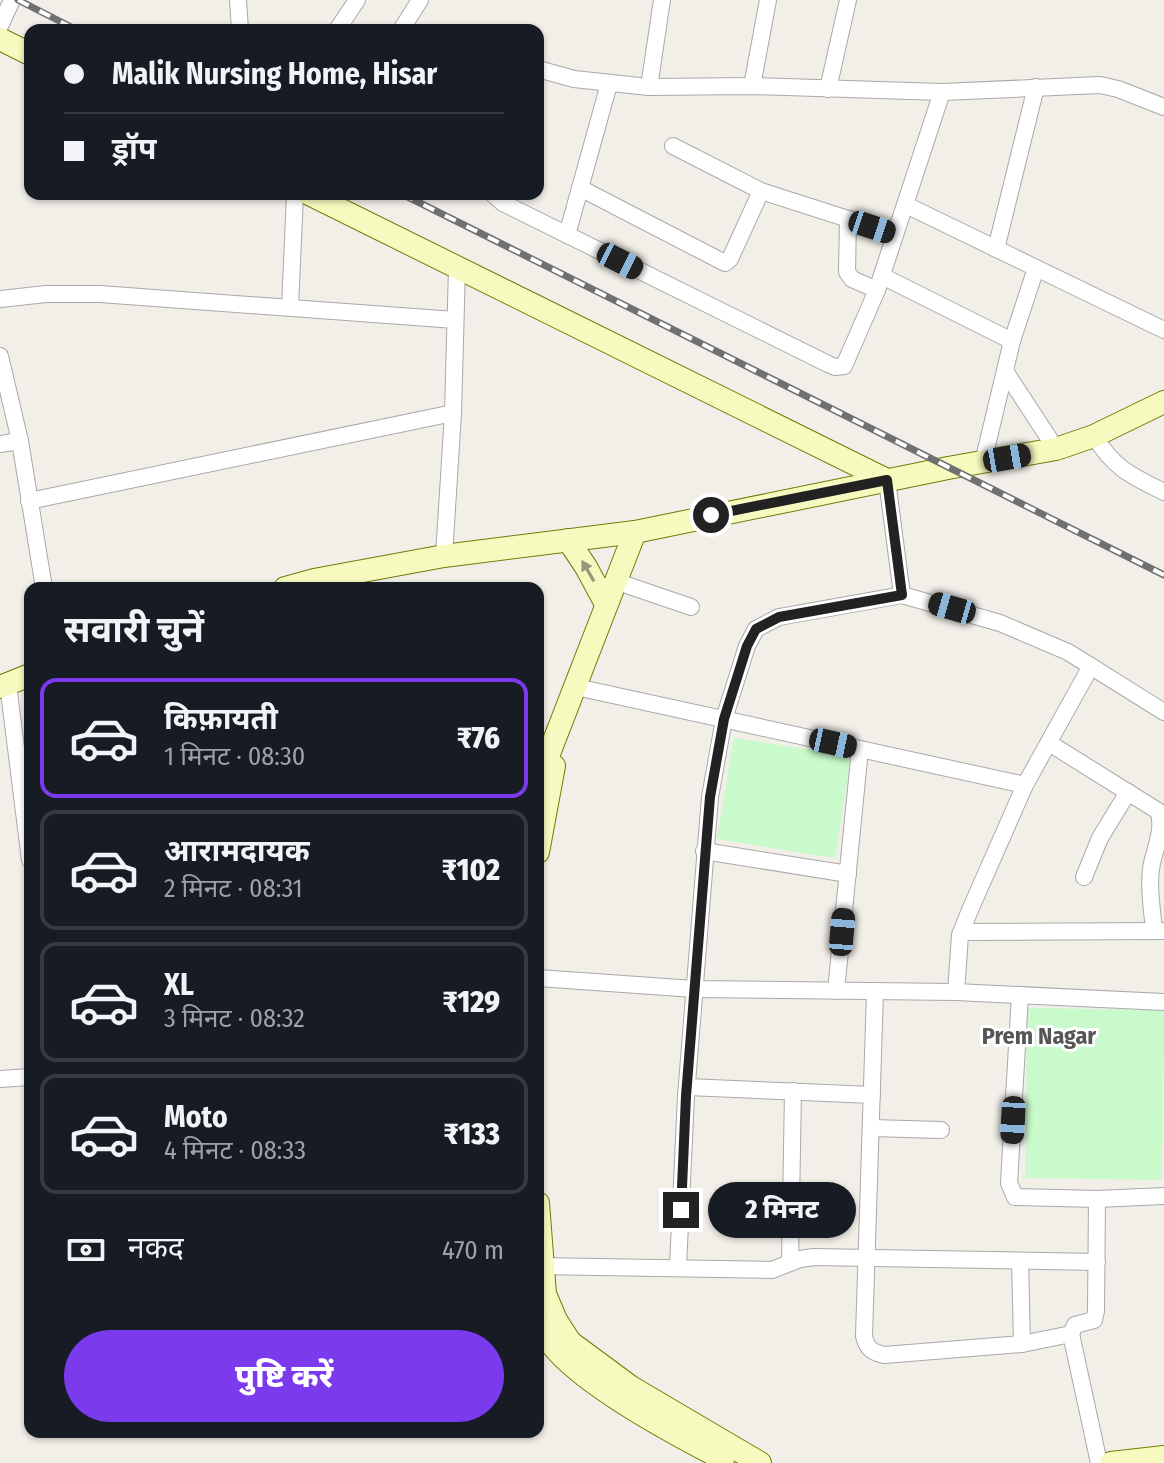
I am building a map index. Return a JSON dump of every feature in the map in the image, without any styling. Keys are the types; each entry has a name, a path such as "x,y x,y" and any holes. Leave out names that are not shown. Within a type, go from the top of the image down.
{"street":[{"path":"0,26 12,0"},
{"path":"238,0 240,24"},
{"path":"341,24 357,0"},
{"path":"405,24 420,0"},
{"path":"649,87 662,0"},
{"path":"752,86 768,0"},
{"path":"828,89 848,0"},
{"path":"0,39 24,51"},
{"path":"544,71 574,79 649,87 752,86 942,92 1100,85 1164,107"},
{"path":"567,235 609,84"},
{"path":"996,249 1036,87"},
{"path":"500,200 835,367 844,366 879,283 942,92"},
{"path":"673,146 761,191 895,234"},
{"path":"580,188 725,263 730,259 761,191"},
{"path":"290,307 295,200"},
{"path":"321,200 887,480"},
{"path":"906,205 1164,330"},
{"path":"848,219 847,272 852,279 879,283 1012,341"},
{"path":"444,556 453,413 457,268"},
{"path":"983,462 1012,341 1036,268"},
{"path":"0,299 46,294 100,294 455,320"},
{"path":"0,356 20,441 43,582"},
{"path":"1005,371 1056,449"},
{"path":"307,582 444,556 635,532 1056,449 1094,436 1164,402"},
{"path":"29,501 453,413"},
{"path":"1094,436 1107,458 1116,466 1164,492"},
{"path":"0,444 20,441"},
{"path":"887,480 902,595"},
{"path":"544,768 635,532"},
{"path":"568,540 606,604"},
{"path":"615,581 691,607"},
{"path":"678,1267 687,1087 710,797 724,719 747,646 756,629 779,617 902,595 1000,623 1068,652 1164,712"},
{"path":"956,992 962,932 1025,785 1091,666"},
{"path":"24,677 4,685 24,820"},
{"path":"576,687 1025,785"},
{"path":"544,821 563,722"},
{"path":"962,932 1159,930 1151,878 1163,817 1049,743"},
{"path":"836,991 860,749"},
{"path":"1084,877 1100,838 1128,792"},
{"path":"704,851 848,874"},
{"path":"544,978 694,989 956,992 1164,1002"},
{"path":"875,992 866,1345 872,1352 884,1355 1022,1344 1071,1334"},
{"path":"1020,995 1011,1190 1015,1197 1097,1199 1164,1196"},
{"path":"0,1079 24,1077"},
{"path":"687,1087 872,1095"},
{"path":"790,1263 793,1091"},
{"path":"871,1128 941,1130"},
{"path":"1097,1199 1096,1316 1089,1322 1075,1325 1071,1334 1099,1463"},
{"path":"544,1266 772,1270 814,1257 1097,1262"},
{"path":"1020,1261 1022,1344"},
{"path":"544,1316 594,1362 760,1463"},
{"path":"544,1322 549,1341 574,1367 682,1437 732,1463"},
{"path":"1111,1463 1164,1457"}],"green space":[{"path":"734,738 851,756 835,858 717,839"},
{"path":"1027,1008 1164,1010 1162,1180 1025,1178"}],"railway":[{"path":"18,0 65,24"},
{"path":"414,200 1164,575"}],"district":[{"name":"Prem Nagar","path":"1039,1036"}],"route":[{"path":"681,1210 686,1096 710,797 724,719 747,646 756,629 779,617 902,595 887,480 711,515"}]}
